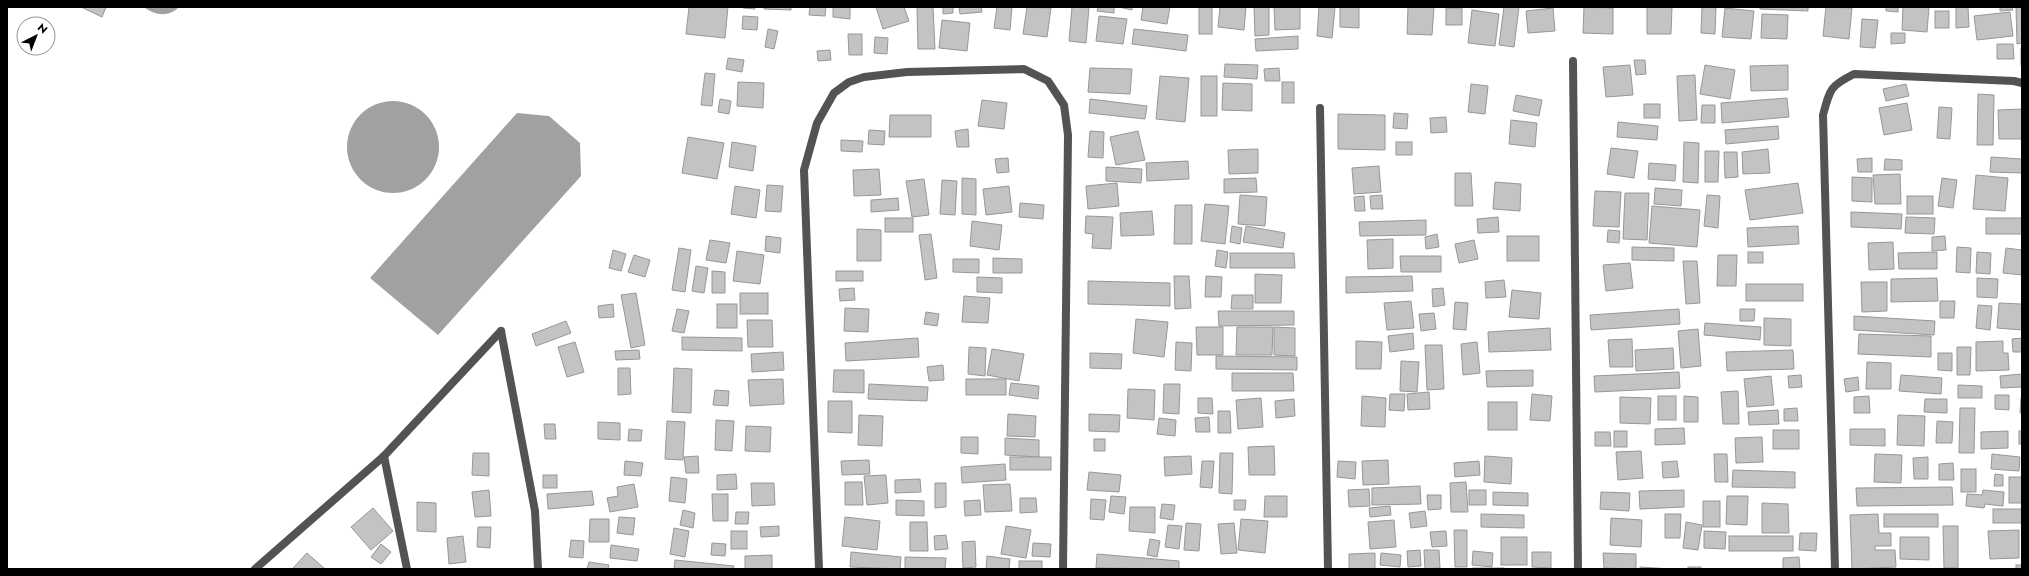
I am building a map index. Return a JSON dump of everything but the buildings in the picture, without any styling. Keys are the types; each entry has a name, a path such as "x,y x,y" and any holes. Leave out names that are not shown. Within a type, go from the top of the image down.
{"street":[{"path":"1573,61 1578,569"},
{"path":"819,569 804,170 817,123 834,93 849,82 864,77 907,72 1024,70 1048,81 1064,105 1068,135 1063,569"},
{"path":"1835,569 1823,115 1828,96 1836,83 1854,74 2014,81 2022,83"},
{"path":"1320,108 1328,569"},
{"path":"255,569 384,456 501,331 535,511 538,569"},
{"path":"384,456 406,569"}],"shaded area":[{"path":"144,7 179,7 166,14 157,14"},
{"path":"393,101 411,105 425,115 435,129 439,147 435,165 425,179 411,189 393,193 375,189 361,179 351,165 347,147 351,129 361,115 375,105"},
{"path":"517,113 549,116 580,143 581,176 438,335 370,278"}]}
